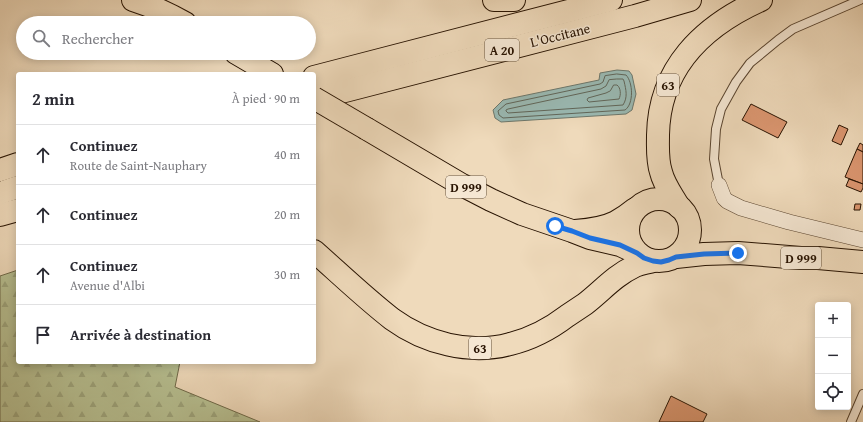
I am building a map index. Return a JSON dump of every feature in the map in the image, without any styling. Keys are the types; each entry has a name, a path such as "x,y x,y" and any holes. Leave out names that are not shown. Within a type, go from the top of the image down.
{"main road":[{"path":"134,0 147,4 172,16"},
{"path":"494,0 514,0"},
{"name":"L'Occitane","path":"316,76 612,0"},
{"name":"L'Occitane","path":"316,98 635,16 690,0"},
{"name":"63","path":"683,211 665,184 658,162 660,114 668,84 682,59 703,37 717,25 737,12 761,0"},
{"path":"248,60 268,72"},
{"name":"D 999","path":"316,100 462,185 491,200 522,214 590,238 620,245 645,257"},
{"path":"0,170 16,165"},
{"path":"0,193 16,188"},
{"path":"662,199 671,202 683,211 690,227 689,238 684,249 676,257 661,262 645,257 632,247 627,232 628,224 636,209 643,203 662,199"},
{"name":"D 999","path":"572,231 606,226 617,222 636,209"},
{"path":"0,215 16,211"},
{"name":"D 999","path":"683,211 700,232 717,246 738,253"},
{"name":"63","path":"316,253 369,300 393,319 411,330 428,339 444,344 478,348 509,345 524,340 554,326 585,304 618,275 637,265 645,257"},
{"name":"D 999","path":"676,257 738,253 863,262"}],"street":[{"path":"719,185 726,201 741,208 789,222 863,240"}],"lane":[{"path":"719,185 714,159 716,129 721,109 736,82 750,63 793,29 860,0"},
{"path":"850,422 863,394"}],"green space":[{"path":"16,271 16,364 180,364 175,387 260,422 0,422 0,276"}],"water":[{"path":"617,70 629,71 632,75 636,94 632,110 626,114 501,122 495,118 493,110 503,100 599,80 600,73"}],"building":[{"path":"751,104 787,122 778,138 742,120"},
{"path":"839,125 848,129 841,145 832,141"},
{"path":"860,143 863,145 863,152 857,149"},
{"path":"857,149 863,152 863,184 845,177"},
{"path":"849,179 863,184 861,192 846,186"},
{"path":"855,204 861,204 860,210 854,210"},
{"path":"671,396 707,414 703,422 659,422"}],"route":[{"path":"555,226 590,238 620,245 644,258 653,261 661,262 676,257 704,254 738,253"}]}
